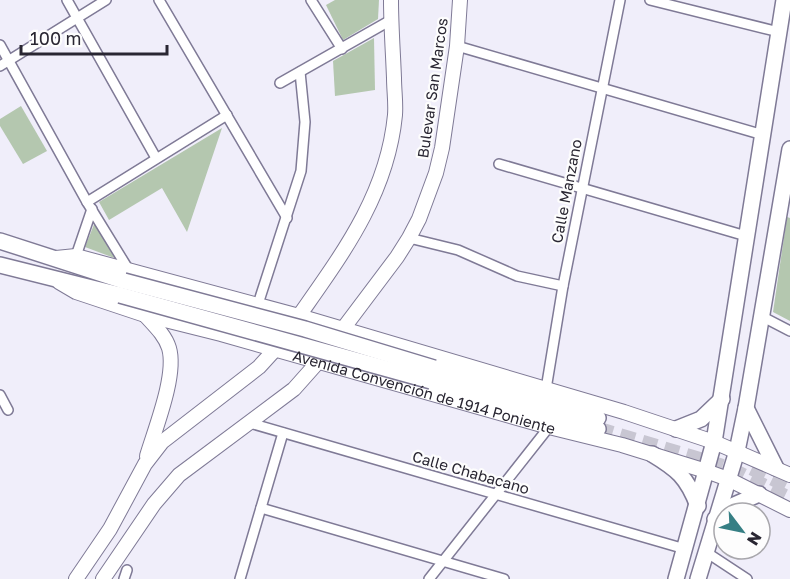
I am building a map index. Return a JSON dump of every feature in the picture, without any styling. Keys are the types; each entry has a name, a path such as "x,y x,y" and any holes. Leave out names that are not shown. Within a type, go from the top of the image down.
{"main road":[{"path":"676,579 714,442 784,0"},
{"path":"721,501 737,451 746,408 761,316 786,204 790,149"},
{"name":"Avenida Convención de 1914 Poniente","path":"0,241 125,283 600,424"},
{"name":"Avenida Convención de 1914 Poniente","path":"0,265 57,280 125,283"},
{"path":"676,429 701,418 722,399"},
{"path":"746,408 776,468"},
{"path":"652,454 679,472 693,491 698,506"},
{"path":"743,501 759,494"},
{"path":"698,579 712,530"}],"street":[{"path":"67,0 156,158"},
{"path":"0,66 106,0"},
{"path":"159,0 286,218"},
{"path":"311,0 342,49"},
{"path":"76,579 110,529 145,464 162,442 259,367 275,350 355,232 375,196 391,145 395,112 391,0"},
{"name":"Bulevar San Marcos","path":"103,579 154,504 179,475 294,389 344,329 409,238 419,219 436,173 442,148 457,46 460,0"},
{"name":"Calle Manzano","path":"546,389 562,286 620,0"},
{"path":"650,0 779,32"},
{"path":"280,83 391,20"},
{"path":"0,45 90,205 125,283"},
{"path":"457,46 763,135"},
{"path":"258,304 301,171 306,123 300,72"},
{"path":"76,256 90,205 156,158 227,114"},
{"path":"499,164 746,236"},
{"path":"409,238 458,250 517,276 562,286"},
{"name":"Avenida Convención de 1914 Poniente","path":"56,258 76,256 125,283 258,304 368,336 676,429 737,451 790,475"},
{"name":"Avenida Convención de 1914 Poniente","path":"57,280 76,292 145,315 652,454 728,479 790,510"},
{"path":"221,334 229,330 236,317 235,307 230,298"},
{"path":"145,315 160,330 169,346 172,360 171,375 145,464"},
{"path":"761,316 790,331"},
{"path":"355,373 350,359 351,352 362,337 368,336"},
{"path":"0,395 8,410"},
{"name":"Calle Chabacano","path":"250,423 685,549"},
{"path":"429,579 549,427"},
{"path":"240,579 283,433"},
{"path":"261,508 504,579"},
{"path":"706,552 747,579"}],"green space":[{"path":"335,0 379,0 378,19 343,40 326,5"},
{"path":"374,38 375,90 335,96 333,61"},
{"path":"21,106 47,151 23,164 0,126 0,119"},
{"path":"222,128 187,232 162,188 109,220 99,202"},
{"path":"787,217 790,218 790,321 773,312"},
{"path":"95,222 117,259 85,247"}],"tunnel":[{"path":"598,429 728,468 790,499"},
{"path":"752,468 790,487"}]}
